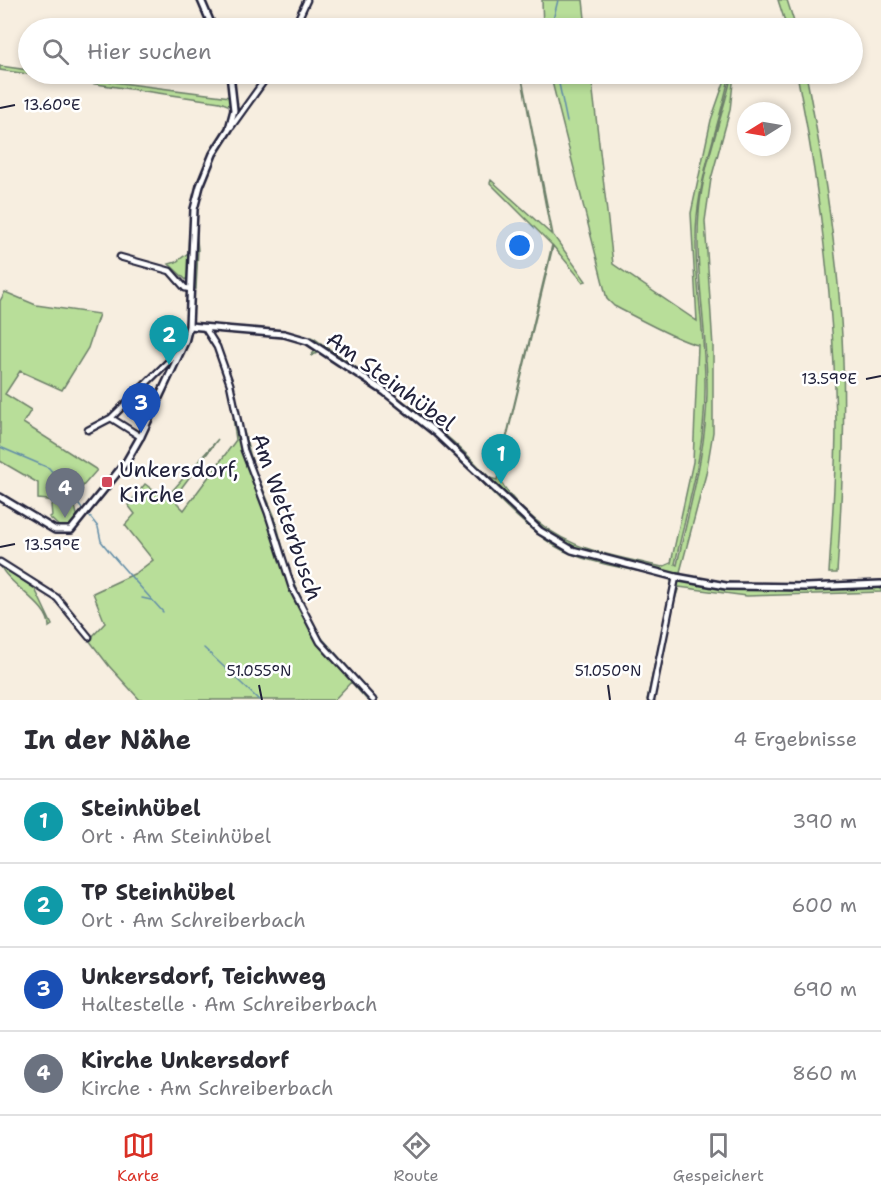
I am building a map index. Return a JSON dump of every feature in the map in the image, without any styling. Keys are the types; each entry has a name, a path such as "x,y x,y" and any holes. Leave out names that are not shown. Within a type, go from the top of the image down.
{"street":[{"path":"201,0 209,18"},
{"path":"299,18 307,0"},
{"path":"229,129 234,110 231,84"},
{"path":"0,497 60,532 71,530 126,462 141,437 189,326 192,234 197,197 213,154 262,84"},
{"path":"234,110 241,112"},
{"path":"120,257 164,268 185,288 190,287"},
{"name":"Am Steinhübel","path":"189,326 284,334 309,341 385,392 435,432 549,538 572,550 676,577 748,587 881,584"},
{"name":"Am Wetterbusch","path":"205,328 217,347 230,384 244,450 268,513 292,588 320,642 373,700"},
{"path":"88,430 111,418 178,352"},
{"path":"154,374 165,380"},
{"path":"111,418 141,437"},
{"path":"0,562 57,598 89,637"},
{"path":"651,700 676,577"}],"green space":[{"path":"542,0 583,0 585,18 543,18"},
{"path":"778,0 787,0 793,18 784,18"},
{"path":"0,66 18,69 18,73 0,70"},
{"path":"96,84 129,84 230,97 230,106 220,102"},
{"path":"523,84 553,235 586,281 583,282 553,246 500,465 552,245 490,183 491,180 551,234"},
{"path":"553,84 592,84 613,264 697,321 691,213 711,120 724,84 727,84 703,180 697,216 696,259 705,368 704,412 699,456 675,564 677,565 696,481 706,416 707,371 698,257 701,194 730,84 733,84 730,110 711,179 705,221 713,347 713,432 706,474 680,572 682,575 731,583 806,585 881,581 813,586 813,590 881,587 881,592 747,596 679,587 671,611 654,700 647,700 672,584 670,578 580,557 566,552 540,536 511,511 441,441 412,417 319,352 311,356 316,349 308,342 311,337 428,420 490,478 497,480 498,474 505,488 522,508 538,522 570,542 604,554 662,567 671,563 693,462 698,345 657,328 614,306 607,299"},
{"path":"799,84 808,84 824,171 840,303 843,425 837,573 829,573 835,479 835,378 829,291 813,160"},
{"path":"189,231 196,231 198,250 196,289 169,264 188,253"},
{"path":"5,292 36,305 99,314 88,348 62,390 20,371 5,394 31,410 23,423 97,470 69,502 75,506 78,519 69,527 62,529 49,517 52,516 51,505 59,501 38,499 38,483 0,461 0,301"},
{"path":"233,418 238,438 244,432 254,468 274,515 289,570 305,608 322,638 377,700 367,700 351,682 334,700 140,700 89,640 105,623 93,593 136,573 153,560 125,525 135,514 128,505 145,484 165,499 218,439 173,499 184,510 236,440"},
{"path":"0,565 35,589 52,625 49,627 48,619 43,611 5,573"}],"waterway":[{"path":"554,18 558,0"},
{"path":"559,84 567,122"},
{"path":"240,420 243,434"},
{"path":"244,438 252,464"},
{"path":"0,447 49,468 83,510"},
{"path":"260,485 278,534"},
{"path":"87,513 98,527 101,541"},
{"path":"279,538 285,558"},
{"path":"101,541 163,612"},
{"path":"290,574 302,603"},
{"path":"142,598 151,600"},
{"path":"318,634 365,687"},
{"path":"204,648 259,700"},
{"path":"353,683 368,700"},
{"path":"368,690 377,700"}],"place":[{"name":"TP Steinhübel","path":"169,365"},
{"name":"Unkersdorf, Teichweg","path":"141,433"},
{"name":"Unkersdorf, Kirche","path":"107,482"},
{"name":"Steinhübel","path":"501,484"},
{"name":"Kirche Unkersdorf","path":"65,518"}]}
